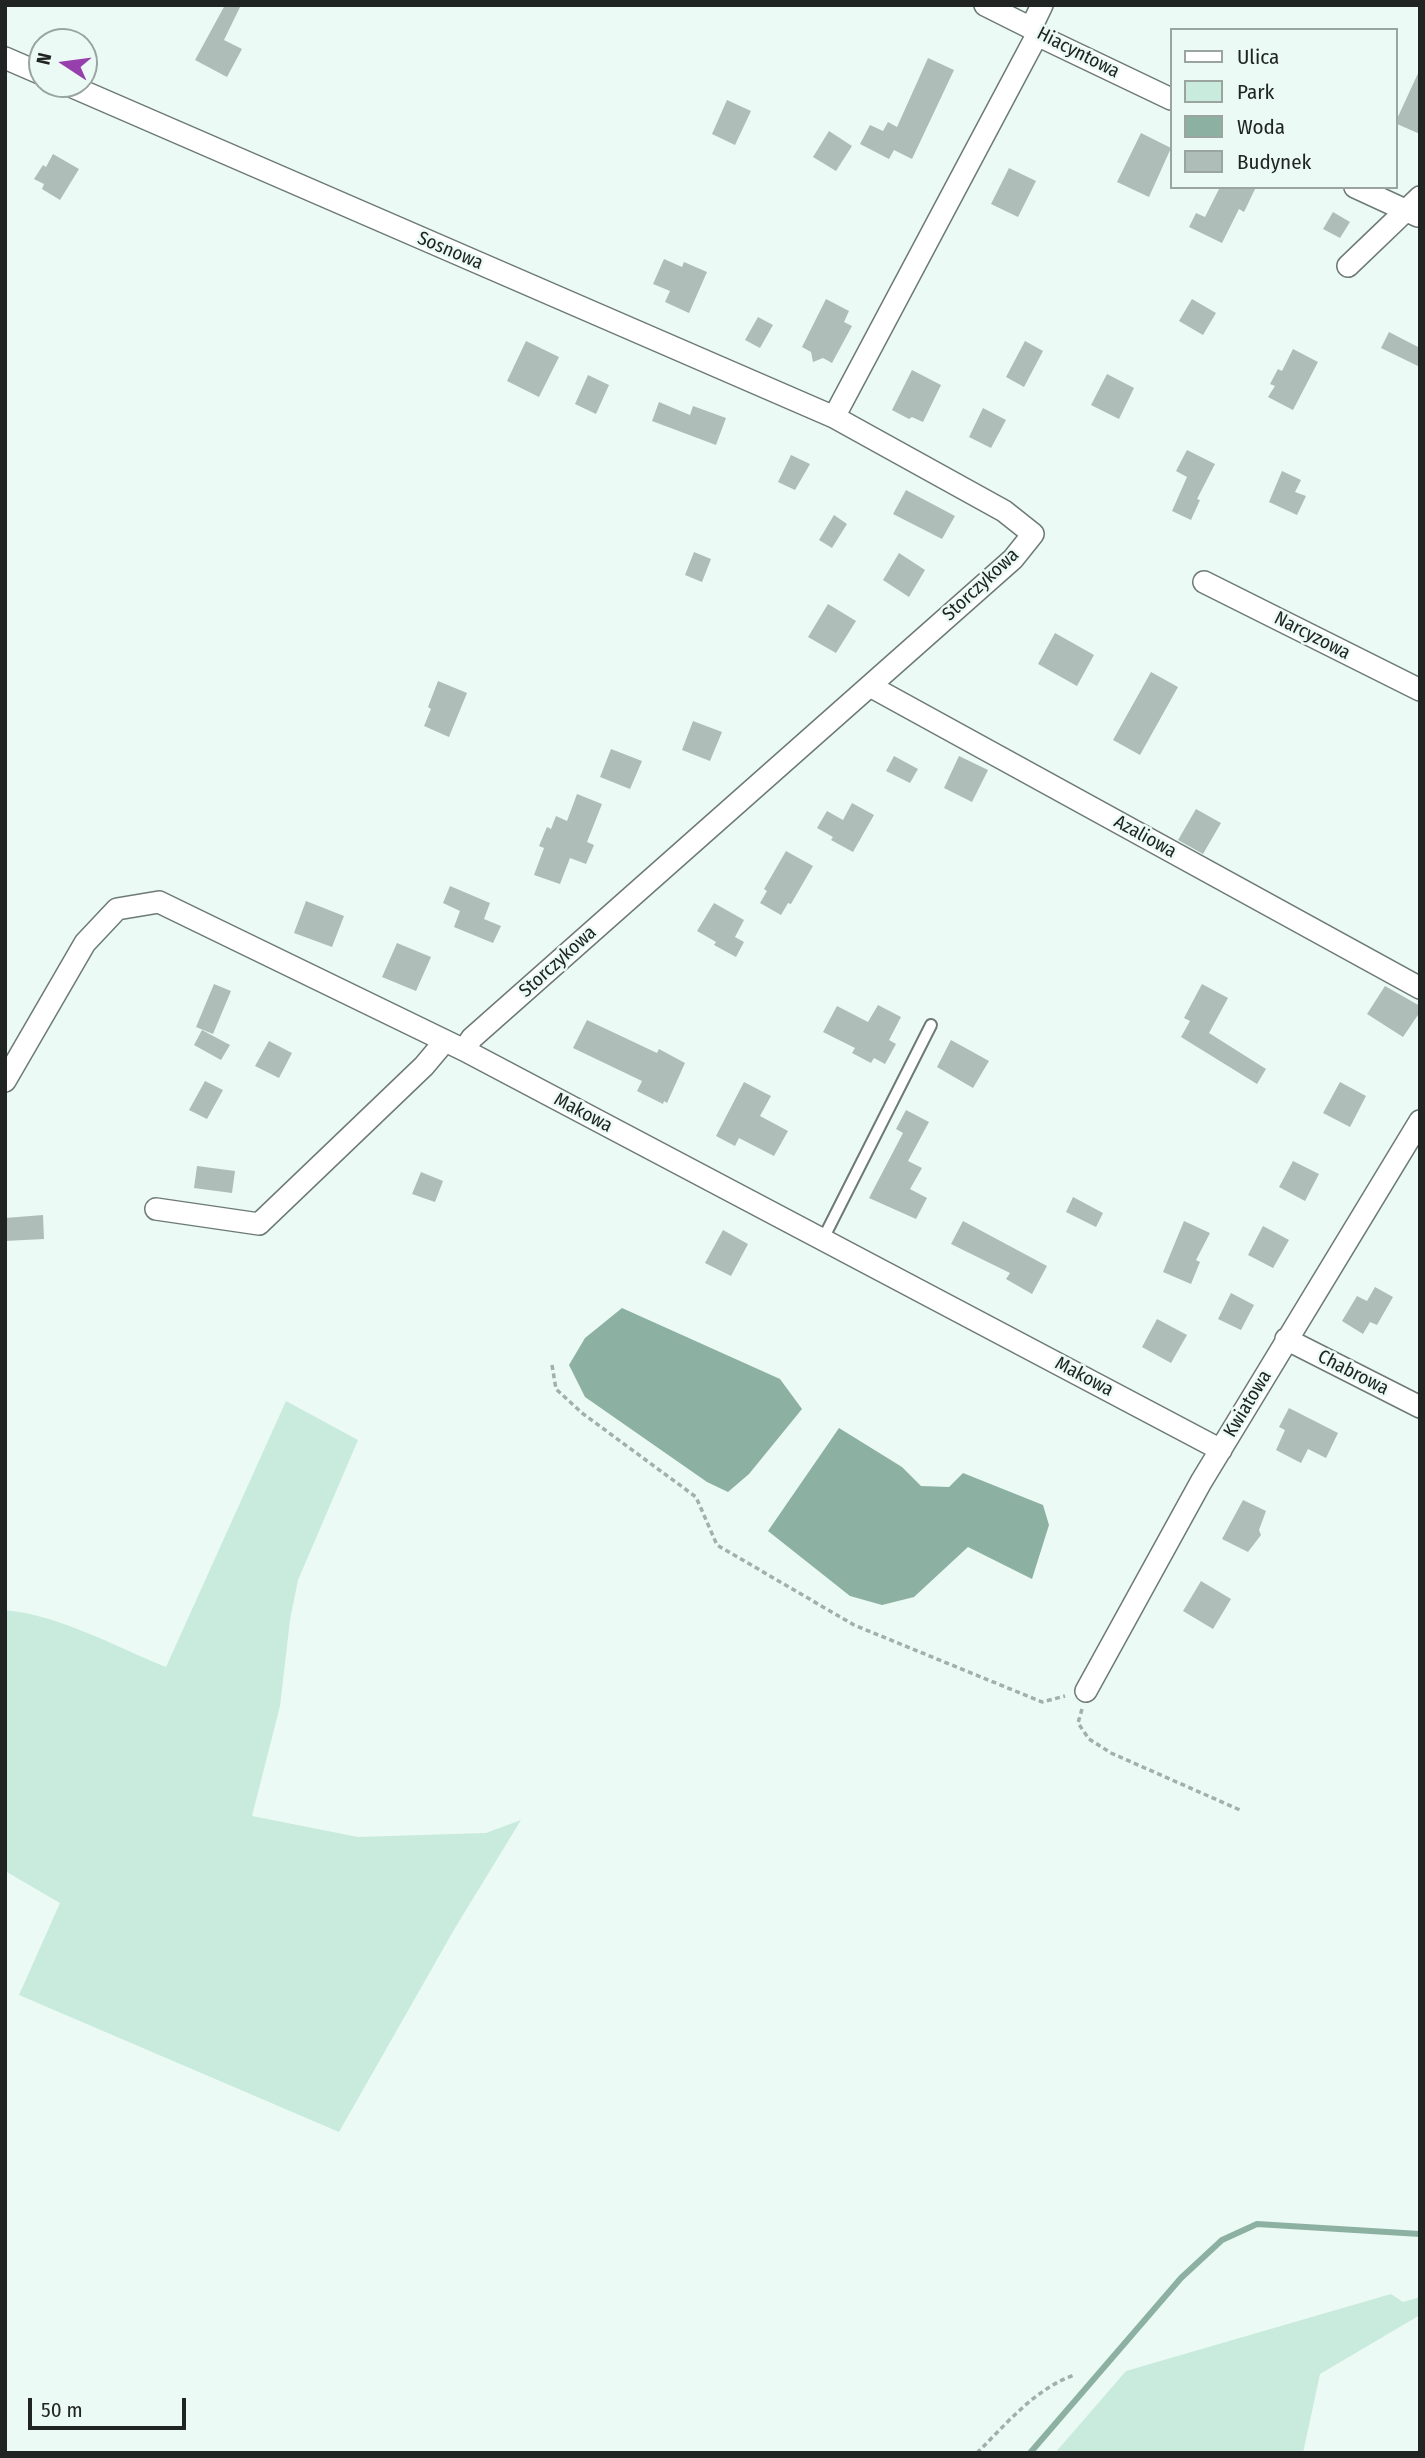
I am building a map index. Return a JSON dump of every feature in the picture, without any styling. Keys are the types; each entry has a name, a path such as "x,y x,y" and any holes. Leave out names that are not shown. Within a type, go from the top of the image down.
{"street":[{"name":"Hiacyntowa","path":"985,5 1170,99"},
{"path":"834,417 1034,31 1042,5"},
{"path":"5,58 28,68"},
{"name":"Sosnowa","path":"98,98 834,417"},
{"path":"1361,189 1416,208"},
{"path":"1348,266 1416,208"},
{"name":"Storczykowa","path":"464,1050 472,1038 1013,559 1033,534 1004,511 834,417"},
{"name":"Narcyzowa","path":"1204,582 1420,690"},
{"name":"Azaliowa","path":"870,686 1420,988"},
{"name":"Makowa","path":"5,1080 85,943 117,909 159,902 464,1050 1221,1450"},
{"path":"156,1209 259,1224 424,1066 444,1041"},
{"name":"Kwiatowa","path":"1086,1691 1286,1339 1420,1121"},
{"name":"Chabrowa","path":"1286,1339 1420,1407"}],"lane":[{"path":"823,1240 931,1025"}],"path":[{"path":"552,1365 555,1389 582,1413 696,1497 717,1545 854,1625 1019,1694 1042,1702 1086,1691 1078,1723 1089,1739 1111,1753 1240,1810"},
{"path":"977,2453 1027,2404 1056,2382 1074,2375"}],"green space":[{"path":"286,1401 358,1440 298,1580 290,1620 280,1706 252,1816 358,1837 486,1833 521,1820 455,1928 339,2132 19,1995 60,1903 5,1871 5,1610 47,1618 67,1625 166,1667"},
{"path":"1391,2294 1403,2302 1420,2297 1420,2315 1320,2374 1303,2453 1055,2453 1126,2371"}],"water":[{"path":"622,1308 780,1379 802,1409 749,1474 728,1492 707,1482 585,1397 569,1365 585,1338"},
{"path":"839,1428 902,1467 921,1486 949,1487 963,1473 1043,1505 1049,1525 1032,1579 968,1547 914,1597 882,1605 850,1596 768,1531"}],"building":[{"path":"225,5 241,5 224,40 242,49 227,77 195,60"},
{"path":"928,58 954,70 912,159 894,150 889,159 860,144 870,125 883,131 888,122 897,127"},
{"path":"1420,69 1420,134 1397,124"},
{"path":"727,100 751,111 735,145 712,134"},
{"path":"829,131 852,146 836,171 813,157"},
{"path":"1141,133 1170,148 1149,197 1117,182"},
{"path":"53,154 79,169 60,200 42,189 44,184 34,179 43,165 46,167"},
{"path":"1009,168 1036,181 1018,217 991,204"},
{"path":"1219,189 1255,189 1244,212 1239,209 1222,243 1189,227 1196,213 1205,217"},
{"path":"1333,212 1350,222 1340,238 1323,229"},
{"path":"664,259 682,267 684,262 707,272 689,313 665,302 670,291 653,284"},
{"path":"826,299 849,311 844,322 852,326 832,363 823,358 813,362 811,352 802,347"},
{"path":"1192,299 1216,313 1203,335 1179,321"},
{"path":"758,317 773,325 760,348 745,340"},
{"path":"1389,332 1420,348 1420,367 1381,348"},
{"path":"526,341 559,357 539,397 507,381"},
{"path":"1025,341 1043,351 1024,387 1006,377"},
{"path":"1293,349 1318,362 1293,410 1268,397 1275,386 1270,384 1278,369 1282,371"},
{"path":"912,370 941,385 923,422 912,417 909,419 892,410"},
{"path":"1107,374 1134,388 1119,419 1091,405"},
{"path":"588,375 609,385 596,414 575,404"},
{"path":"659,402 690,415 693,406 726,418 716,445 652,421"},
{"path":"983,408 1006,420 991,448 969,437"},
{"path":"1187,450 1215,464 1197,499 1200,500 1191,520 1172,511 1187,477 1176,471"},
{"path":"791,455 810,464 795,490 778,482"},
{"path":"1282,471 1301,480 1295,492 1306,496 1297,515 1269,502"},
{"path":"906,490 955,516 942,539 893,514"},
{"path":"834,515 847,524 832,548 819,540"},
{"path":"694,552 711,559 702,582 685,575"},
{"path":"899,553 925,570 909,597 883,580"},
{"path":"828,604 856,621 836,653 808,637"},
{"path":"1055,633 1094,655 1077,686 1038,664"},
{"path":"1151,672 1178,687 1140,755 1113,740"},
{"path":"438,681 467,693 449,737 424,726"},
{"path":"693,721 722,732 710,761 682,750"},
{"path":"611,749 642,761 630,789 600,777"},
{"path":"894,756 918,769 910,783 886,771"},
{"path":"959,756 988,770 972,802 944,788"},
{"path":"577,794 602,804 587,842 594,845 586,864 570,858 560,884 534,875 544,848 539,846 547,827 551,829 556,816 567,821"},
{"path":"852,803 874,815 853,852 831,840 833,837 817,828 827,811 843,820"},
{"path":"1196,809 1221,823 1203,854 1178,840"},
{"path":"786,851 813,866 791,904 788,903 781,915 760,903 767,891 764,889"},
{"path":"450,886 490,903 484,919 501,926 493,943 454,927 460,911 443,903"},
{"path":"306,901 344,916 332,947 294,933"},
{"path":"714,903 744,920 735,937 744,942 736,957 714,945 716,942 697,931"},
{"path":"397,943 431,957 416,991 382,977"},
{"path":"214,984 231,991 213,1034 196,1027"},
{"path":"1202,984 1228,998 1209,1033 1266,1069 1257,1084 1181,1037 1190,1021 1184,1018"},
{"path":"1385,986 1420,1006 1420,1012 1403,1037 1367,1014"},
{"path":"878,1005 901,1017 889,1040 896,1044 885,1064 874,1058 871,1063 852,1053 855,1048 823,1032 837,1006 868,1022"},
{"path":"587,1020 657,1053 659,1049 685,1063 667,1103 664,1101 663,1104 637,1091 642,1081 573,1048"},
{"path":"202,1030 230,1045 221,1060 194,1045"},
{"path":"951,1040 989,1061 973,1088 937,1067"},
{"path":"269,1041 292,1053 279,1078 255,1066"},
{"path":"205,1081 223,1090 207,1119 189,1110"},
{"path":"744,1082 771,1096 760,1116 788,1131 774,1156 739,1138 735,1146 716,1136"},
{"path":"1340,1082 1366,1096 1350,1127 1323,1113"},
{"path":"906,1110 929,1122 908,1161 922,1168 910,1189 927,1198 916,1219 869,1198 903,1133 896,1129"},
{"path":"1293,1161 1319,1174 1305,1201 1279,1187"},
{"path":"197,1166 235,1171 232,1193 194,1188"},
{"path":"421,1172 443,1181 435,1202 412,1194"},
{"path":"1073,1197 1103,1213 1096,1227 1066,1212"},
{"path":"43,1215 44,1239 5,1241 5,1218"},
{"path":"963,1221 1047,1266 1032,1294 1006,1279 1010,1273 951,1244"},
{"path":"1184,1221 1210,1233 1196,1260 1200,1262 1191,1284 1163,1272"},
{"path":"1263,1226 1289,1240 1273,1268 1248,1255"},
{"path":"723,1230 748,1244 731,1276 705,1263"},
{"path":"1375,1287 1393,1297 1377,1325 1370,1322 1363,1334 1342,1321 1357,1296 1367,1301"},
{"path":"1231,1293 1254,1305 1241,1330 1218,1319"},
{"path":"1157,1319 1187,1335 1171,1363 1142,1347"},
{"path":"1289,1408 1338,1433 1326,1458 1308,1449 1301,1463 1276,1450 1285,1430 1279,1427"},
{"path":"1243,1500 1266,1511 1259,1530 1261,1535 1248,1552 1222,1539"},
{"path":"1201,1581 1231,1599 1213,1629 1183,1611"}],"waterway":[{"path":"1030,2453 1181,2278 1222,2240 1257,2224 1420,2234"}]}
